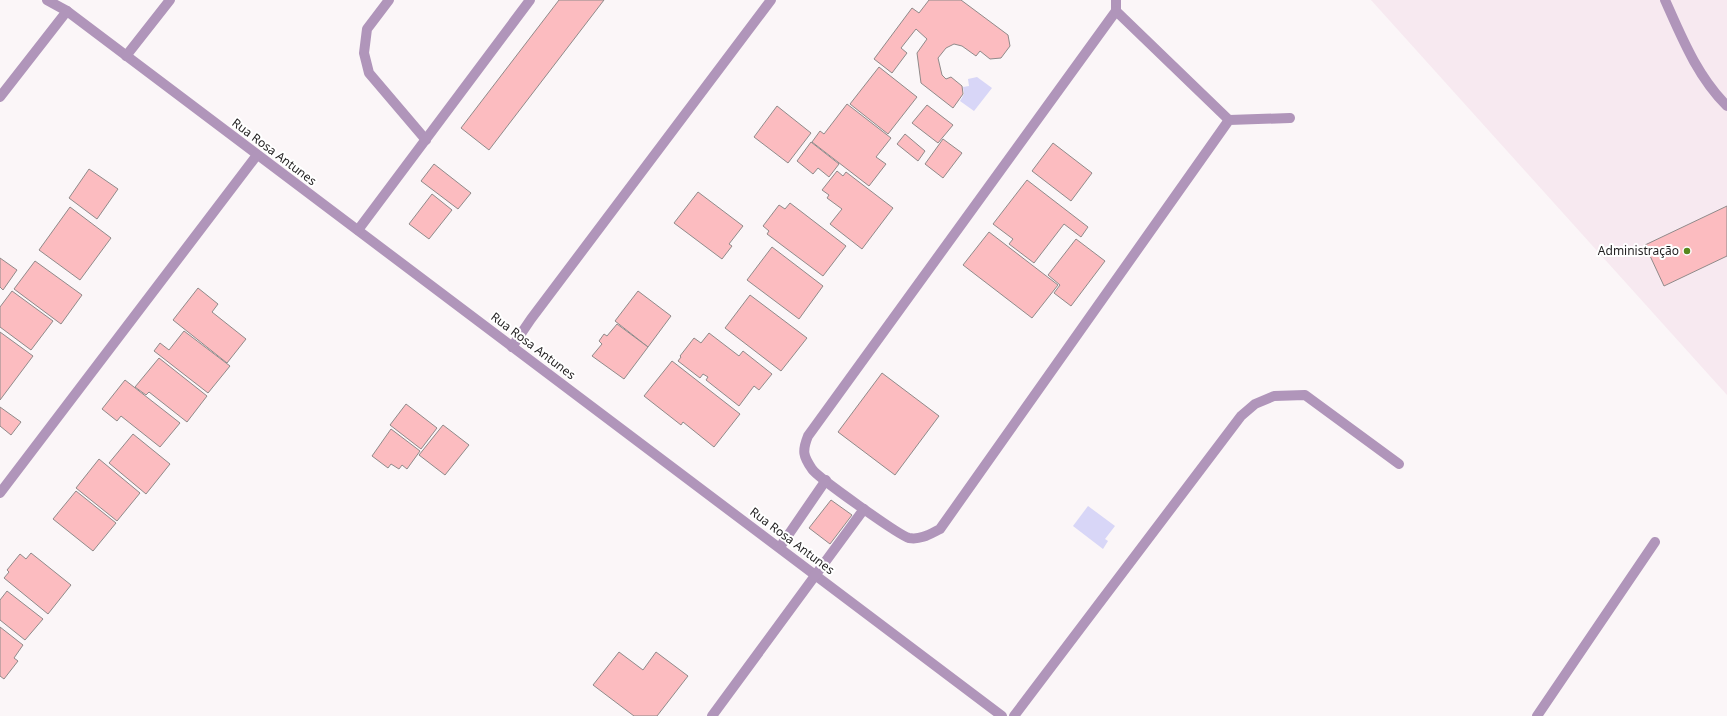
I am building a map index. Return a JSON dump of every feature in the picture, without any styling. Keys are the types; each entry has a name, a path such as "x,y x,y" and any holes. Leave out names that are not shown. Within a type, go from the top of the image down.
{"street":[{"name":"Rua Rosa Antunes","path":"47,0 67,11 1002,716"},
{"path":"126,56 170,0"},
{"path":"389,0 367,29 364,53 369,72 426,140"},
{"path":"358,230 530,0"},
{"path":"512,347 771,0"},
{"path":"1116,0 1116,11 808,436 803,449 806,459 813,471 864,509 907,537 917,538 940,529 1229,120"},
{"path":"1665,0 1693,62 1718,97 1727,106"},
{"path":"0,97 67,11"},
{"path":"1116,11 1229,120 1290,118"},
{"path":"0,494 257,155"},
{"path":"1014,716 1241,416 1255,404 1274,396 1305,395 1399,464"},
{"path":"780,548 826,480"},
{"path":"712,716 864,509"},
{"path":"1537,716 1655,542"}],"shaded area":[{"path":"1371,0 1727,0 1727,395"}],"water":[{"path":"977,77 992,88 974,111 960,101 964,94 963,87 969,86 968,79"},
{"path":"1088,506 1115,526 1105,539 1108,541 1103,549 1073,526"}],"building":[{"path":"559,0 604,0 489,150 461,128"},
{"path":"929,0 961,0 1008,35 1010,46 1001,58 990,59 980,51 976,56 962,46 954,44 946,48 938,58 942,75 946,79 951,77 962,86 963,94 953,108 921,83 917,53 927,39 916,29 901,48 907,53 892,73 874,59 912,8 919,13"},
{"path":"879,67 917,97 888,134 850,104"},
{"path":"847,104 891,138 876,157 886,164 869,186 812,142 820,131 824,134"},
{"path":"927,105 953,125 938,143 912,123"},
{"path":"777,106 811,133 788,163 754,137"},
{"path":"905,134 925,151 918,161 897,144"},
{"path":"943,139 962,153 943,178 925,164"},
{"path":"811,142 839,164 829,177 818,168 813,174 797,161"},
{"path":"1053,143 1092,173 1071,201 1032,171"},
{"path":"434,164 471,193 458,209 421,181"},
{"path":"89,169 118,189 97,219 69,198"},
{"path":"837,171 843,176 846,172 893,208 862,249 830,224 842,209 827,198 829,195 822,190"},
{"path":"1027,180 1088,227 1081,237 1064,224 1034,263 1009,244 1013,239 993,224"},
{"path":"698,192 743,226 729,244 732,246 722,259 674,223"},
{"path":"432,194 452,210 429,239 409,224"},
{"path":"790,203 846,246 823,276 767,234 769,231 763,226 779,205 785,209"},
{"name":"Administração","path":"1727,206 1727,256 1664,286 1645,245"},
{"path":"70,207 111,238 80,280 39,250"},
{"path":"989,232 1058,285 1032,318 963,265"},
{"path":"1076,239 1105,261 1071,306 1054,293 1060,285 1048,275"},
{"path":"772,247 823,286 799,319 747,280"},
{"path":"0,258 17,270 3,290 0,287"},
{"path":"35,261 82,295 61,324 14,289"},
{"path":"198,288 218,304 212,312 246,339 227,363 173,320"},
{"path":"12,291 53,321 31,350 0,327 0,307"},
{"path":"638,291 671,316 648,347 615,321"},
{"path":"750,295 807,338 781,371 725,328"},
{"path":"617,324 648,347 624,379 592,356 602,344 599,341 604,334 607,336"},
{"path":"184,331 230,366 208,393 154,351 160,343 169,350"},
{"path":"0,332 33,356 0,400"},
{"path":"709,333 739,356 743,351 772,374 759,390 754,386 739,406 706,380 708,377 703,374 700,378 678,361 681,357 680,356 694,338 701,343"},
{"path":"159,358 207,396 187,422 149,392 146,395 135,387"},
{"path":"672,361 740,414 714,447 683,422 681,425 644,396"},
{"path":"882,373 939,416 895,475 838,432"},
{"path":"125,380 180,423 160,447 121,416 117,421 102,409"},
{"path":"406,404 437,428 421,449 390,425"},
{"path":"0,407 21,422 11,435 0,426"},
{"path":"443,425 469,445 445,475 419,455"},
{"path":"391,429 420,451 407,469 402,465 399,469 391,464 388,468 372,456"},
{"path":"133,434 170,464 146,494 109,463"},
{"path":"99,459 140,493 117,521 76,488"},
{"path":"76,491 116,523 93,551 53,519"},
{"path":"831,500 852,515 830,544 809,528"},
{"path":"31,553 71,585 48,614 4,578 9,572 7,570 20,554 26,559"},
{"path":"7,591 43,619 25,640 0,620 0,600"},
{"path":"0,627 23,645 14,658 18,661 4,679 0,676"},
{"path":"619,652 643,670 656,652 688,676 657,716 634,716 593,685"}],"place":[{"name":"Administração","path":"1687,251"}]}
